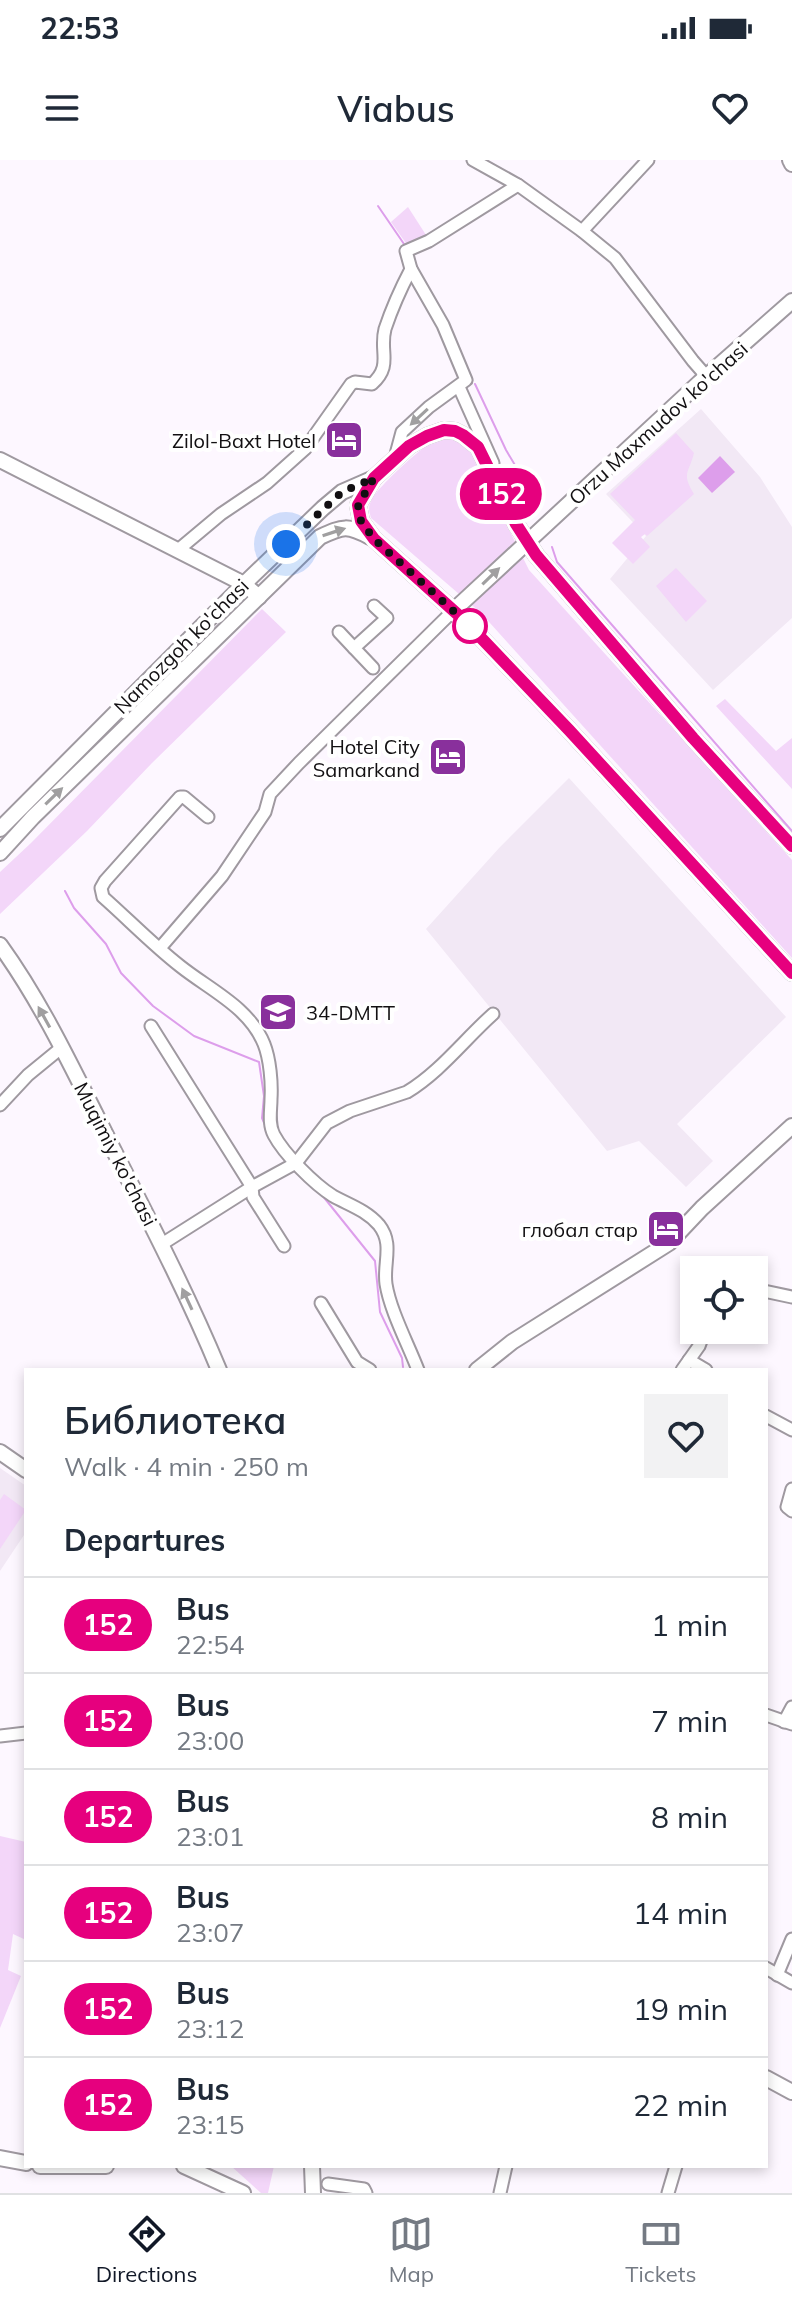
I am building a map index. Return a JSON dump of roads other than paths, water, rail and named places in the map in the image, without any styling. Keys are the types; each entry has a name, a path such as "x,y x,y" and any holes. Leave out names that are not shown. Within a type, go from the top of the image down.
{"main road":[{"name":"Orzu Maxmudov ko'chasi","path":"454,610 792,301"},
{"path":"792,846 693,738 536,555 478,447 463,435 444,430 409,446 374,478 358,505 361,521 374,539 454,610 792,973"},
{"path":"0,460 244,584 259,597"},
{"name":"Namozgoh ko'chasi","path":"0,829 244,584 342,492 374,478"},
{"name":"Namozgoh ko'chasi","path":"0,853 33,817 320,537 351,527 374,539"},
{"path":"87,740 98,753"},
{"name":"Muqimiy ko'chasi","path":"0,945 18,970 61,1048 162,1244 218,1368"},
{"path":"480,1368 512,1342 669,1243 702,1208 792,1126"},
{"path":"0,1452 24,1469"},
{"path":"768,2079 792,2092"},
{"path":"0,2158 24,2163"},
{"path":"191,2168 243,2193"},
{"path":"312,2168 313,2193"}],"street":[{"path":"473,160 518,185 615,258 707,377"},
{"path":"582,231 648,160"},
{"path":"395,459 402,432 466,380 431,302 411,269 406,251 480,211 518,185"},
{"path":"178,550 212,521 267,483 305,449 351,384 372,384 378,378 385,364 384,334 411,269"},
{"path":"459,387 495,466 497,485"},
{"path":"354,648 387,618 374,606"},
{"path":"160,948 222,876 257,826 270,794 280,782 454,610"},
{"path":"339,632 373,668"},
{"path":"208,817 180,797 101,888 103,897 179,965 244,1014 259,1033 267,1055 274,1136 296,1163 332,1195 363,1211 382,1229 388,1252 386,1281 390,1301 417,1368"},
{"path":"162,1244 296,1163 327,1123 350,1111 415,1088 435,1073 468,1036 493,1014"},
{"path":"151,1026 252,1187 253,1197 284,1246"},
{"path":"0,1105 28,1075 61,1048"},
{"path":"768,1292 792,1297"},
{"path":"321,1303 357,1362 367,1368"},
{"path":"685,1365 700,1344"},
{"path":"768,1417 792,1430"},
{"path":"792,1489 787,1507 792,1511"},
{"path":"768,1716 788,1723 792,1707"},
{"path":"0,1736 24,1733"},
{"path":"792,1939 772,1972 792,1983"},
{"path":"500,2193 506,2168"},
{"path":"668,2193 675,2168"},
{"path":"328,2184 364,2189 366,2193"}],"waterway":[{"path":"378,206 404,244"},
{"path":"475,384 506,450 534,497"},
{"path":"552,547 557,562 792,831"},
{"path":"65,891 74,908 106,944 121,973 153,1006 194,1036 259,1062 264,1096 262,1118 268,1132"},
{"path":"322,1195 375,1261 380,1312 402,1358 403,1367"}],"place":[{"name":"Zilol-Baxt Hotel","path":"344,440"},
{"name":"Hotel City Samarkand","path":"448,757"},
{"name":"34-DMTT","path":"278,1012"},
{"name":"глобал стар","path":"666,1229"}]}
